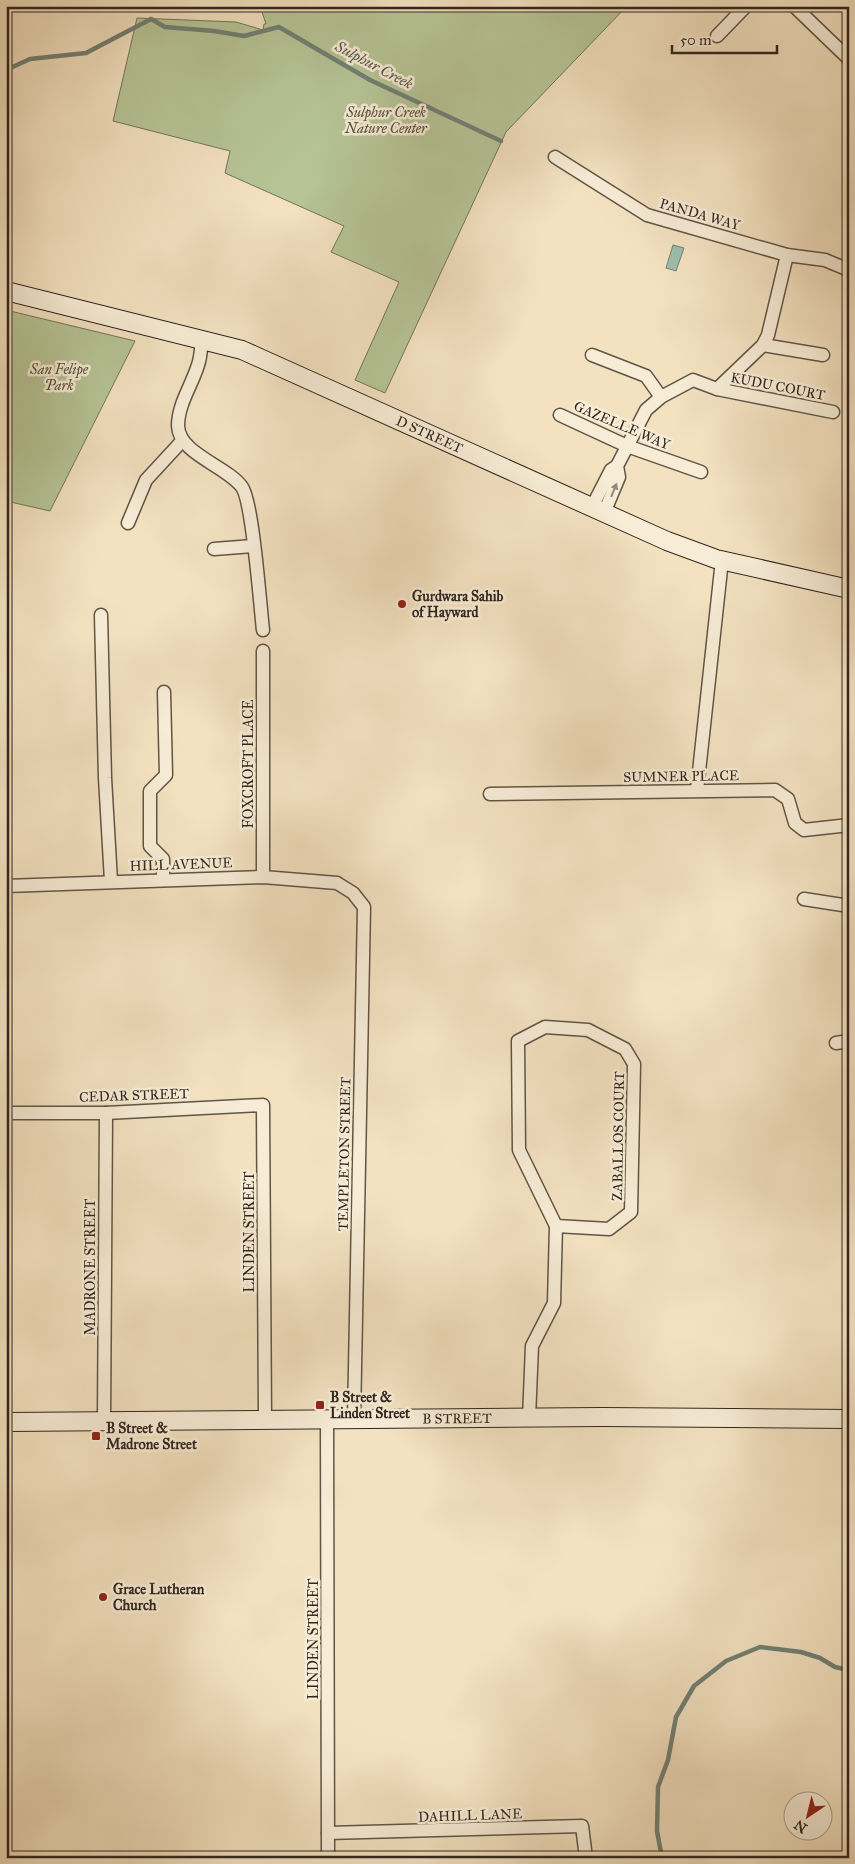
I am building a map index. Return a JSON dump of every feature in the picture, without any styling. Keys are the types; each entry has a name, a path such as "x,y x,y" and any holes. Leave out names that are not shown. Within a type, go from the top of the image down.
{"main road":[{"name":"D STREET","path":"6,291 202,338 242,350 667,541 722,560 849,589"},
{"name":"B STREET","path":"6,1422 751,1417 849,1419"}],"street":[{"path":"717,36 746,6"},
{"path":"794,6 849,59"},
{"name":"PANDA WAY","path":"555,157 647,215 786,255 825,260 849,270"},
{"path":"717,389 763,345 768,335 786,255"},
{"path":"202,338 198,365 178,427 182,440 194,451 232,475 243,488 253,546 263,630"},
{"path":"763,345 823,355"},
{"path":"592,355 646,376 661,397"},
{"name":"KUDU COURT","path":"598,510 619,477 617,466 646,410 661,397 693,380 717,389 833,412"},
{"name":"GAZELLE WAY","path":"560,415 626,446 702,472"},
{"path":"128,524 146,480 182,440"},
{"path":"214,549 253,546"},
{"path":"697,790 722,560"},
{"path":"101,615 105,778 112,881"},
{"name":"FOXCROFT PLACE","path":"263,650 264,877"},
{"path":"163,880 163,859 150,846 150,791 166,775 164,692"},
{"name":"SUMNER PLACE","path":"490,794 775,790 788,799 795,823 804,830 841,824 849,825"},
{"name":"HILL AVENUE","path":"6,886 264,877 338,883 353,893"},
{"name":"TEMPLETON STREET","path":"353,893 364,907 354,1420"},
{"path":"804,899 849,906"},
{"name":"ZABALLOS COURT","path":"529,1418 532,1346 554,1303 556,1226 520,1150 518,1041 545,1027 588,1030 626,1048 634,1064 631,1212 609,1229 556,1226"},
{"path":"836,1043 849,1041"},
{"name":"CEDAR STREET","path":"6,1113 106,1113 263,1105"},
{"name":"LINDEN STREET","path":"263,1105 266,1420"},
{"name":"MADRONE STREET","path":"104,1421 106,1113"},
{"name":"LINDEN STREET","path":"327,1420 328,1858"},
{"name":"DAHILL LANE","path":"328,1833 582,1826 586,1858"}],"green space":[{"name":"Sulphur Creek Nature Center","path":"260,6 627,6 506,132 385,393 355,380 399,282 331,252 344,226 225,173 230,151 113,121 137,18 236,22 263,30 264,24 266,24"},
{"name":"San Felipe Park","path":"6,310 135,341 50,511 6,501"}],"shaded area":[{"path":"673,245 684,248 676,271 666,268"}],"waterway":[{"name":"Sulphur Creek","path":"6,70 30,59 86,53 151,19 165,27 214,31 244,36 279,27 370,80 501,141"},
{"path":"662,1858 657,1831 658,1787 668,1760 676,1717 694,1686 726,1661 760,1647 801,1652 820,1658 835,1667 849,1670"}],"place":[{"name":"Gurdwara Sahib of Hayward","path":"402,604"},
{"name":"B Street & Linden Street","path":"320,1405"},
{"name":"B Street & Madrone Street","path":"96,1436"},
{"name":"Grace Lutheran Church","path":"103,1597"}]}
